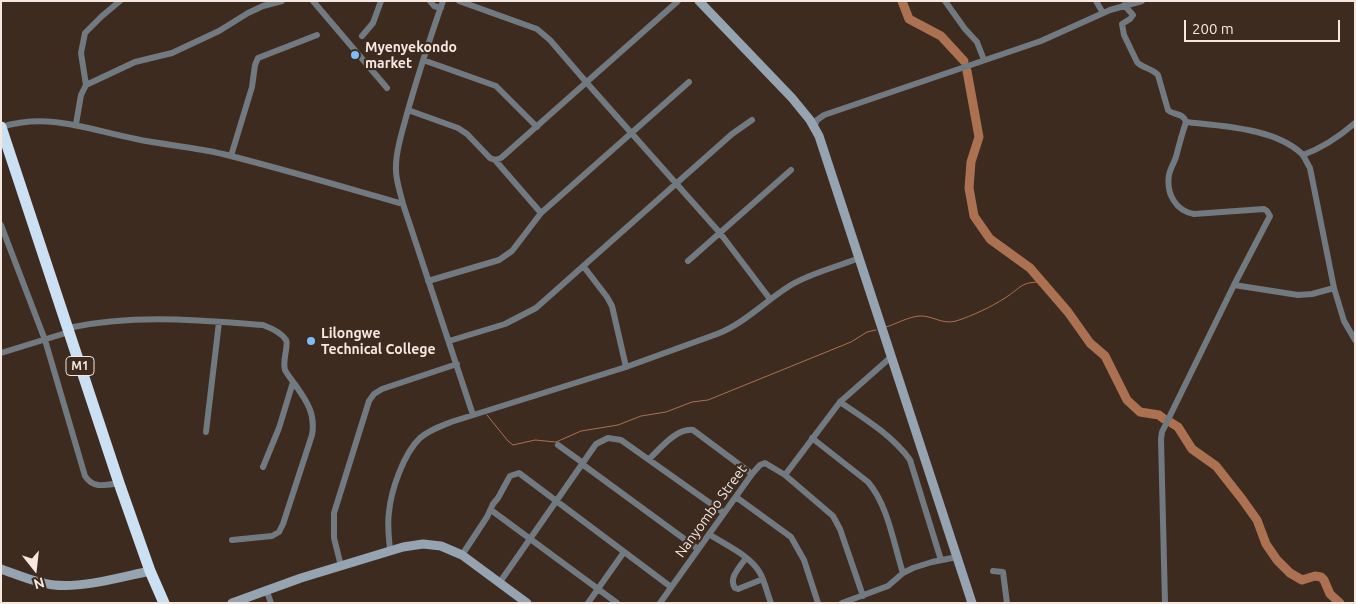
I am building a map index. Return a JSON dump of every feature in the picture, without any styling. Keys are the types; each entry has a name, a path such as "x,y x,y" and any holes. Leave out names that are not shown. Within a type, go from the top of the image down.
{"highway":[{"name":"M1","path":"1,127 5,151 69,330 119,483 150,571 164,603"}],"street":[{"path":"76,124 81,95 86,85 81,53 85,34 120,1"},
{"path":"86,85 132,63 172,53 263,6 282,1"},
{"path":"313,1 387,88"},
{"path":"362,36 373,23 381,1"},
{"path":"430,1 434,6 442,4"},
{"path":"459,1 537,29 550,40 720,233 770,299"},
{"path":"495,160 506,156 678,1"},
{"path":"699,1 792,98 814,127 823,146 972,603"},
{"path":"945,1 977,42 984,60"},
{"path":"1096,1 1103,13"},
{"path":"814,127 817,120 824,115 1041,40 1103,13 1142,1"},
{"path":"442,4 423,60 397,151 397,181 428,282 473,415"},
{"path":"1124,5 1133,15 1122,24 1124,34 1137,62 1154,70 1158,75 1168,110 1183,116 1186,122 1168,177 1174,203 1185,213 1264,210 1270,214 1162,432 1165,603"},
{"path":"231,156 252,86 258,58 317,35"},
{"path":"423,60 496,86 537,127"},
{"path":"428,282 504,258 512,251 541,214 689,82"},
{"path":"408,110 458,128 467,134 486,154 495,160 541,214"},
{"path":"449,341 505,324 536,308 732,134 752,120"},
{"path":"1,127 18,122 46,121 76,124 128,137 231,156 403,204"},
{"path":"1186,122 1234,128 1278,138 1303,155 1310,168 1334,288 1344,321 1355,340"},
{"path":"1303,155 1316,150 1342,134 1355,123"},
{"path":"688,261 791,170"},
{"path":"1,225 45,340 85,476 94,485 102,486 119,483"},
{"path":"390,550 388,528 390,504 401,469 409,452 420,438 429,431 473,415 626,367 729,329 770,299 798,282 859,258"},
{"path":"584,267 612,306 626,367"},
{"path":"1234,285 1298,295 1312,294 1334,288"},
{"path":"1,353 45,340 92,322 142,318 263,325 286,339 288,345 284,355 284,366 311,409 313,428 279,532 272,536 232,540"},
{"path":"206,432 219,322"},
{"path":"863,596 837,522 828,511 785,475 840,402 891,357"},
{"path":"341,566 333,528 335,505 369,402 374,394 382,389 457,364"},
{"path":"263,467 279,428 293,382"},
{"path":"840,402 891,439 910,460 941,560"},
{"path":"649,459 676,435 684,430 693,430 752,474"},
{"path":"500,582 596,444 608,438 621,440 724,513"},
{"path":"812,438 868,482 875,490 882,504 903,574"},
{"path":"558,445 698,549"},
{"name":"Nanyombo Street","path":"660,603 760,465 765,463 785,475"},
{"path":"462,555 510,476 520,473 671,586"},
{"path":"736,497 791,537 801,552 816,591 818,603"},
{"path":"490,510 617,603"},
{"path":"709,534 746,558 756,567 763,579 771,603"},
{"path":"232,603 266,589 390,550 412,544 432,544 462,555 527,603"},
{"path":"588,603 624,552"},
{"path":"842,603 888,586 913,568 957,557"},
{"path":"746,558 732,579 732,584 735,588 738,589 763,579"},
{"path":"1,569 41,583 63,585 150,571"},
{"path":"993,572 1003,572 1007,603"},
{"path":"266,589 271,603"}],"waterway":[{"path":"902,1 909,19 941,36 964,61"},
{"path":"967,71 979,137 971,162 969,188 974,216 990,239 1030,268 1068,312 1090,343 1105,356 1127,400 1140,412 1159,415 1164,419"},
{"path":"886,327 919,316 946,322 956,321 994,305 1025,284 1042,282"},
{"path":"487,415 513,445 535,440 556,442 581,431 618,425 641,416 666,412 692,402 708,400 851,342 867,332 876,330"},
{"path":"1170,422 1178,427 1192,449 1216,466 1242,499 1257,520 1266,544 1277,560 1290,573 1302,580 1315,576 1321,577 1330,594 1340,603"}],"place":[{"name":"Myenyekondo market","path":"355,55"},
{"name":"Lilongwe Technical College","path":"311,341"}]}
